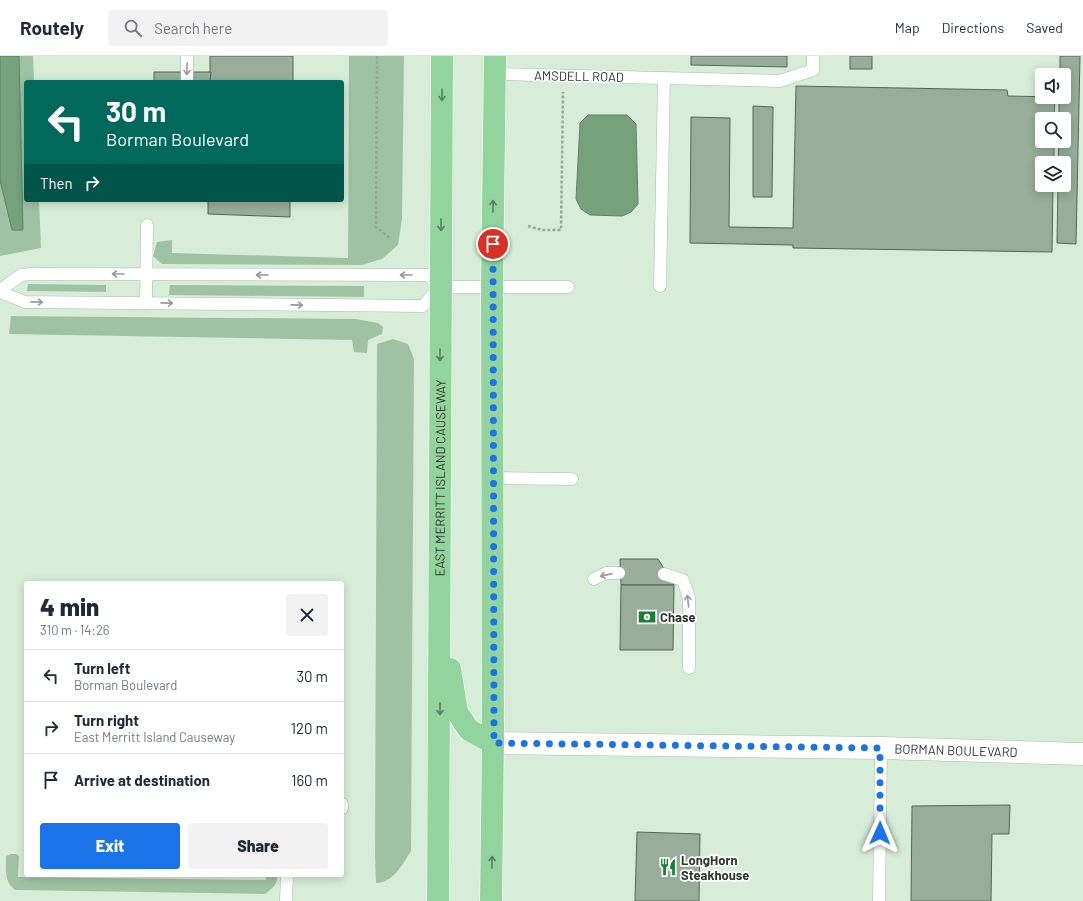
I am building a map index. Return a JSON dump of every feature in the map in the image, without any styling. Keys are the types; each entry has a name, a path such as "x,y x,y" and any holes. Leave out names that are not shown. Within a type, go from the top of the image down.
{"main road":[{"name":"EAST MERRITT ISLAND CAUSEWAY","path":"438,901 442,56"},
{"path":"491,901 494,743 492,287 495,65"},
{"path":"440,607 457,712 470,730 494,743"}],"street":[{"name":"BORMAN BOULEVARD","path":"494,743 880,748 1083,754"}],"lane":[{"path":"187,56 187,80"},
{"name":"AMSDELL ROAD","path":"495,65 563,76 780,81 813,70 813,56"},
{"path":"660,286 664,78"},
{"path":"146,303 147,225"},
{"path":"440,287 423,306 25,302 0,291 21,275 146,274 428,275 440,287 568,287"},
{"path":"493,478 572,479"},
{"path":"594,579 606,573 620,573"},
{"path":"664,574 683,580 688,598 689,668"},
{"path":"879,901 880,748"},
{"path":"286,901 287,877"}],"path":[{"path":"377,56 376,227 391,239"},
{"path":"528,226 542,230 561,230 563,76"}],"shaded area":[{"path":"0,56 33,56 34,80 24,80 24,202 39,202 41,248 0,256"},
{"path":"0,56 19,56 23,230 12,230 0,180"},
{"path":"349,56 404,56 402,219 398,245 382,259 362,265 162,264 153,256 157,242 172,240 172,253 348,258"},
{"path":"588,115 627,115 636,124 638,204 631,212 622,216 590,215 581,209 576,199 580,123"},
{"path":"28,284 106,285 106,292 27,291"},
{"path":"170,285 364,286 364,297 169,295"},
{"path":"11,316 356,319 378,323 383,327 382,334 368,340 367,353 354,352 352,340 9,334"},
{"path":"393,339 408,344 414,359 411,851 397,872 388,880 376,883 377,344"},
{"path":"17,854 19,856 18,877 266,880 266,877 277,877 277,881 265,894 15,890 11,887 7,879 6,856"}],"building":[{"path":"210,56 293,56 293,80 210,80"},
{"path":"691,56 787,56 787,67 691,65"},
{"path":"850,56 872,56 872,69 850,69"},
{"path":"1060,56 1080,56 1076,244 1057,243 1058,192 1071,192 1071,156 1058,156 1059,148 1071,148 1071,112 1059,112 1059,104 1071,104 1071,68 1060,68"},
{"path":"154,72 211,72 210,80 154,80"},
{"path":"796,86 1007,90 1008,96 1035,97 1035,104 1055,104 1054,112 1035,112 1035,148 1054,148 1054,156 1035,156 1035,192 1053,192 1052,252 793,248 793,245 690,243 691,117 730,118 729,227 793,228"},
{"path":"753,106 773,107 772,197 753,197"},
{"path":"208,202 290,202 290,217 208,214"},
{"path":"620,559 658,559 674,585 621,585"},
{"name":"Chase","path":"621,585 674,585 673,650 620,650"},
{"path":"1010,805 1009,834 992,834 991,901 911,901 912,806"},
{"name":"LongHorn Steakhouse","path":"637,832 700,834 699,901 635,901"}],"place":[{"name":"Chase","path":"647,617"},
{"name":"LongHorn Steakhouse","path":"668,867"}],"route":[{"path":"493,244 494,743 880,748 880,833"}]}
